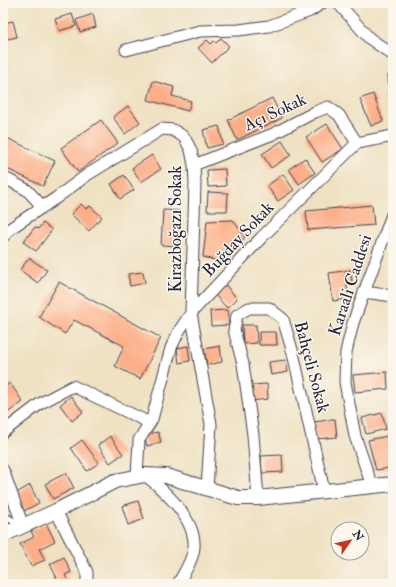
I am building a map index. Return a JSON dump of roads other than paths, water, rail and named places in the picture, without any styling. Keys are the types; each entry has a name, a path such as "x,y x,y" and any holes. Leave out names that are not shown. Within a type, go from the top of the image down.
{"street":[{"path":"126,50 200,31 239,30 269,26 310,11 322,3"},
{"path":"338,3 369,38 393,55"},
{"name":"Açı Sokak","path":"194,165 273,134 315,112 328,108 339,115 357,143"},
{"name":"Kirazboğazı Sokak","path":"3,237 11,228 43,207 87,174 162,130 173,130 184,137 191,150 195,183 191,313 211,424 207,489"},
{"path":"357,143 393,136"},
{"name":"Buğday Sokak","path":"141,476 139,440 152,419 171,348 179,331 191,313 261,238 357,143"},
{"path":"3,177 26,190 43,207"},
{"name":"Karaali Caddesi","path":"372,486 355,436 345,382 346,352 353,322 393,212"},
{"path":"364,292 393,296"},
{"name":"Bahçeli Sokak","path":"258,498 253,435 243,364 234,330 237,315 249,308 269,308 283,319 293,353 324,491"},
{"path":"3,432 41,403 73,386 150,423"},
{"path":"3,470 23,526"},
{"path":"3,535 115,481 141,476 166,476 238,498 258,498 393,484"},
{"path":"141,476 161,488 178,507 192,530 194,547 190,561 178,584"},
{"path":"56,510 87,572 87,584"}],"lane":[{"path":"3,515 23,526"}]}
